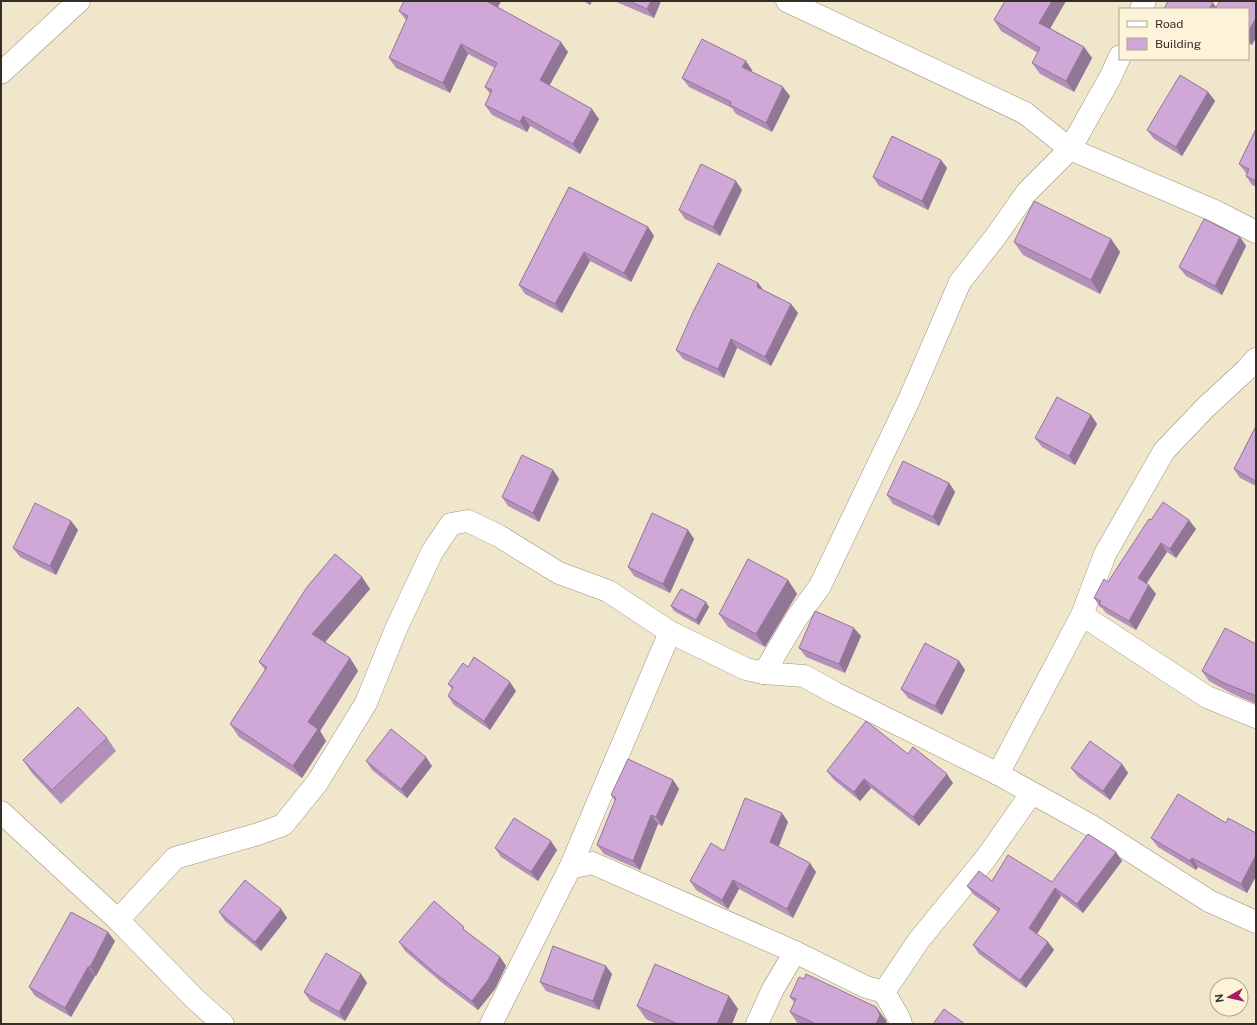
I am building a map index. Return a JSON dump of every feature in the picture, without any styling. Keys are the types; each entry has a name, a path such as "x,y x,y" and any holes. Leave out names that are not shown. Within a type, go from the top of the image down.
{"street":[{"path":"1,74 79,1"},
{"path":"787,1 1025,113 1070,149 1215,211 1256,232"},
{"path":"764,673 796,619 820,586 908,400 960,282 996,236 1027,192 1070,149 1111,76 1119,58"},
{"path":"998,774 1082,615 1105,554 1164,451 1204,408 1256,359"},
{"path":"118,920 175,858 258,834 282,825 317,783 366,703 396,629 432,552 451,524 468,521 500,536 559,573 608,591 670,632 746,668 764,673 804,676 998,774 1031,794 1090,825 1209,901 1256,922"},
{"path":"1082,615 1207,697 1256,717"},
{"path":"491,1024 570,868 670,632"},
{"path":"884,992 919,940 986,858 1031,794"},
{"path":"1,812 118,920 195,999 223,1024"},
{"path":"570,868 592,863 795,952 866,987 884,992 900,1018 901,1024"},
{"path":"757,1024 773,989 795,952"}],"building":[{"path":"404,1 489,1 488,2 561,42 540,80 592,109 573,144 523,116 520,122 485,105 492,90 485,87 497,63 461,44 443,83 389,58 408,16 399,11"},
{"path":"629,1 651,1 647,9"},
{"path":"1005,1 1052,1 1039,23 1084,47 1066,81 1032,63 1040,48 994,20"},
{"path":"1168,1 1210,1 1213,3 1210,8 1164,8"},
{"path":"1220,1 1256,1 1256,18 1249,30 1249,8 1216,8"},
{"path":"702,39 746,61 742,67 783,87 766,123 730,105 731,102 682,78"},
{"path":"1180,75 1208,92 1176,147 1147,130"},
{"path":"1256,129 1256,181 1246,176 1249,169 1239,164"},
{"path":"892,136 941,160 922,201 873,177"},
{"path":"701,164 736,181 713,227 679,210"},
{"path":"569,187 648,227 624,273 584,252 555,304 519,285"},
{"path":"1034,201 1111,239 1091,280 1014,242"},
{"path":"1204,219 1240,237 1215,286 1179,267"},
{"path":"718,263 758,283 757,287 791,304 765,357 731,339 718,369 676,350 693,312"},
{"path":"1057,397 1091,415 1069,456 1035,438"},
{"path":"1256,426 1256,481 1234,469"},
{"path":"522,455 553,470 533,513 502,497"},
{"path":"903,461 949,483 933,517 887,495"},
{"path":"1163,502 1189,520 1170,549 1161,543 1138,578 1149,585 1129,621 1099,604 1101,601 1094,598 1104,579 1108,582 1149,519 1151,520"},
{"path":"35,503 71,521 50,566 13,548"},
{"path":"652,513 688,530 663,584 628,567"},
{"path":"335,554 362,577 312,634 350,658 308,722 318,729 293,766 230,724 267,667 259,662 307,587"},
{"path":"748,559 788,580 756,634 719,614"},
{"path":"681,589 706,602 696,620 671,606"},
{"path":"815,611 854,628 839,664 799,648"},
{"path":"1225,628 1256,644 1256,697 1224,683 1202,671"},
{"path":"925,643 959,661 935,706 901,689"},
{"path":"474,657 510,682 484,721 448,696 453,687 448,684 463,663 468,667"},
{"path":"78,707 107,738 52,790 23,760"},
{"path":"866,721 908,754 913,747 947,774 913,817 864,779 854,792 827,771"},
{"path":"391,729 426,757 401,789 366,761"},
{"path":"1090,741 1122,764 1103,791 1071,768"},
{"path":"628,759 673,780 656,817 651,815 633,861 597,845 616,798 611,795"},
{"path":"1178,794 1226,823 1228,818 1256,833 1256,855 1241,884 1192,858 1190,861 1151,838"},
{"path":"745,798 782,813 770,842 810,863 787,909 733,880 722,900 690,881 711,843 724,851"},
{"path":"514,818 551,841 531,872 495,848"},
{"path":"1088,834 1116,852 1077,904 1055,888 1029,928 1048,942 1020,980 973,945 1000,909 967,886 979,871 992,881 1008,855 1052,882"},
{"path":"245,880 281,909 255,942 219,912"},
{"path":"434,901 464,927 463,929 500,957 488,980 472,1001 435,973 399,942"},
{"path":"71,912 108,932 90,967 88,967 65,1008 29,987"},
{"path":"553,946 606,966 593,1001 540,982"},
{"path":"326,953 361,974 339,1012 304,992"},
{"path":"655,964 729,996 717,1024 678,1024 637,1006"},
{"path":"806,974 876,1007 880,1015 876,1024 816,1024 790,1012 796,999 790,997 799,977 804,979"},
{"path":"944,1009 965,1024 933,1024"}]}
